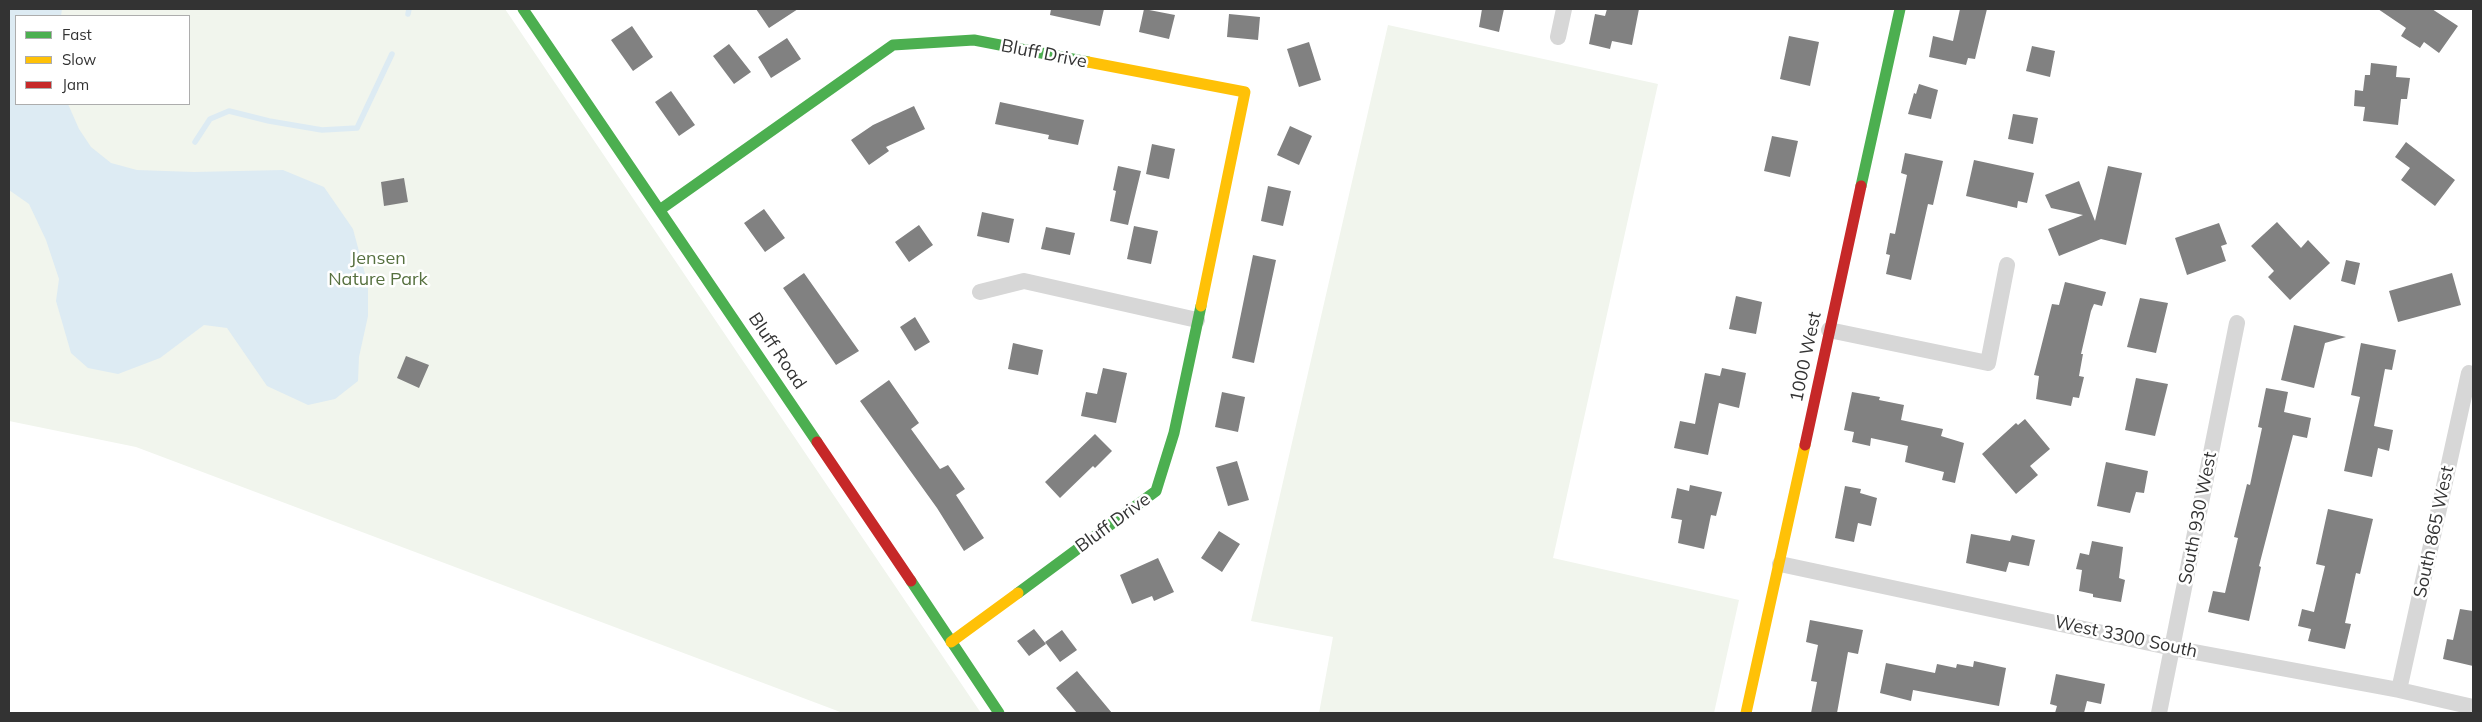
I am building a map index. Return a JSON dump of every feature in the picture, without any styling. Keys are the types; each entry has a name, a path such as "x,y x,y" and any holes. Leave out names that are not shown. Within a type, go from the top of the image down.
{"main road":[{"name":"Bluff Road","path":"523,9 661,209 999,713"},
{"name":"1000 West","path":"1746,713 1900,9"},
{"name":"Bluff Drive","path":"661,209 894,45 974,40 1245,92 1174,433 1156,491 951,642"}],"street":[{"path":"1558,37 1564,9"},
{"path":"1830,330 1988,363 2007,265"},
{"path":"980,292 1024,281 1197,320"},
{"name":"South 930 West","path":"2159,713 2237,323"},
{"name":"South 865 West","path":"2399,690 2469,373"},
{"name":"West 3300 South","path":"1780,564 2173,648 2399,690 2473,707"}],"green space":[{"name":"Jensen Nature Park","path":"9,9 505,9 981,713 843,713 136,447 9,421"},
{"path":"1388,25 1658,84 1553,558 1739,600 1714,713 1319,713 1333,637 1251,621"}],"shaded area":[{"path":"9,9 62,9 61,15 15,15 15,105 68,105 79,129 91,147 111,163 137,170 194,172 283,170 324,187 353,229 368,285 368,316 359,357 358,381 335,399 308,405 267,386 227,328 204,325 160,358 118,374 88,368 71,353 56,301 59,279 46,240 29,204 9,190"}],"building":[{"path":"756,9 798,9 769,28"},
{"path":"1051,9 1104,9 1100,26 1050,15"},
{"path":"1144,9 1175,15 1169,39 1139,32"},
{"path":"1482,9 1504,9 1499,32 1479,27"},
{"path":"1607,9 1639,9 1632,45 1612,41 1610,49 1589,44 1595,14 1605,16"},
{"path":"1960,9 1987,9 1975,59 1968,58 1966,65 1929,57 1933,36 1953,41"},
{"path":"2378,9 2432,9 2458,26 2439,53 2424,42 2420,48 2401,36 2406,28"},
{"path":"1229,14 1260,17 1258,40 1227,37"},
{"path":"632,26 653,57 633,71 611,40"},
{"path":"1789,36 1819,42 1810,86 1780,79"},
{"path":"787,38 801,59 771,78 758,57"},
{"path":"1309,42 1321,80 1299,87 1287,49"},
{"path":"729,44 751,72 734,84 713,56"},
{"path":"2032,46 2055,51 2050,77 2026,71"},
{"path":"2371,63 2397,66 2396,77 2410,78 2407,99 2401,99 2398,125 2363,121 2365,107 2354,106 2355,90 2363,91 2365,75 2370,75"},
{"path":"1919,84 1938,90 1931,119 1908,114 1914,93 1916,94"},
{"path":"671,91 695,125 679,136 655,102"},
{"path":"1000,102 1084,120 1078,145 1048,139 1049,135 995,124"},
{"path":"914,106 925,129 886,147 889,151 869,165 851,140 873,125"},
{"path":"2013,114 2038,118 2033,144 2008,139"},
{"path":"1290,126 1312,136 1299,165 1277,155"},
{"path":"1772,136 1798,141 1790,177 1764,171"},
{"path":"2406,142 2455,180 2435,206 2401,180 2410,168 2395,157"},
{"path":"1152,144 1175,149 1169,179 1146,174"},
{"path":"1905,153 1943,161 1933,205 1928,204 1911,280 1886,274 1890,255 1886,254 1890,233 1895,234 1907,175 1901,173"},
{"path":"1974,160 2034,173 2027,203 2018,201 2017,208 1966,196"},
{"path":"1118,166 1141,171 1128,225 1110,221 1116,191 1113,190"},
{"path":"2108,166 2142,173 2126,245 2101,239 2059,256 2048,229 2083,215 2051,208 2045,195 2079,181 2095,221"},
{"path":"404,178 408,202 384,206 381,182"},
{"path":"1268,186 1291,191 1283,226 1261,221"},
{"path":"764,209 785,238 765,252 744,223"},
{"path":"982,212 1014,219 1009,243 977,236"},
{"path":"2277,222 2301,248 2308,240 2330,263 2290,300 2268,277 2274,271 2251,246"},
{"path":"2219,223 2227,244 2221,246 2226,261 2187,275 2175,238"},
{"path":"919,225 933,245 909,262 895,242"},
{"path":"1134,226 1158,231 1151,264 1127,259"},
{"path":"1046,227 1075,233 1070,255 1041,249"},
{"path":"1253,255 1276,260 1254,363 1232,358"},
{"path":"2346,260 2360,263 2355,285 2341,281"},
{"path":"804,273 859,351 836,365 783,288"},
{"path":"2452,273 2461,305 2398,322 2389,291"},
{"path":"2065,282 2106,292 2102,306 2094,304 2091,311 2081,354 2083,354 2079,376 2084,377 2079,398 2073,397 2071,406 2036,399 2039,376 2034,375 2052,304 2059,305"},
{"path":"1736,296 1762,302 1756,334 1729,329"},
{"path":"2140,298 2168,303 2156,353 2127,347"},
{"path":"915,317 930,342 915,351 900,327"},
{"path":"2294,325 2346,337 2325,343 2314,388 2281,380"},
{"path":"1013,343 1043,350 1038,375 1008,369"},
{"path":"2361,343 2396,350 2392,370 2385,369 2374,426 2393,430 2389,451 2378,448 2372,477 2344,471 2360,397 2351,395"},
{"path":"406,356 429,365 419,388 397,378"},
{"path":"1103,368 1127,373 1116,423 1081,416 1086,392 1097,394"},
{"path":"1722,368 1746,373 1739,408 1719,403 1708,455 1674,448 1680,421 1695,424 1705,373 1720,376"},
{"path":"2136,378 2168,384 2155,436 2125,430"},
{"path":"889,380 919,423 911,429 940,469 948,465 965,489 956,495 984,538 964,551 937,508 860,401"},
{"path":"2266,388 2288,392 2284,412 2311,418 2307,438 2293,435 2259,566 2261,567 2249,621 2208,612 2213,591 2225,593 2238,538 2234,537 2247,484 2250,485 2262,428 2258,427"},
{"path":"1222,392 1245,397 1238,432 1215,427"},
{"path":"1852,392 1880,397 1879,400 1904,405 1901,420 1943,429 1941,436 1964,443 1955,483 1942,480 1944,472 1905,462 1908,446 1871,438 1870,446 1852,442 1854,432 1844,430"},
{"path":"2025,419 2050,449 2030,466 2038,475 2016,494 1982,454 2016,423 2018,425"},
{"path":"1095,434 1112,451 1095,468 1093,466 1060,498 1045,482"},
{"path":"1237,461 1249,500 1228,506 1216,467"},
{"path":"2106,462 2148,471 2144,493 2136,492 2130,513 2097,506"},
{"path":"1690,485 1722,492 1716,516 1711,515 1704,549 1678,543 1682,520 1671,518 1677,488 1689,491"},
{"path":"1845,486 1861,489 1860,493 1877,498 1871,526 1858,523 1854,542 1835,538"},
{"path":"2328,509 2373,519 2360,574 2356,573 2345,623 2351,624 2345,649 2308,641 2311,629 2298,626 2302,609 2314,612 2325,566 2316,564"},
{"path":"1219,531 1240,544 1222,572 1201,558"},
{"path":"1971,534 2010,541 2012,535 2035,540 2029,566 2009,562 2006,572 1966,563"},
{"path":"2092,541 2123,547 2119,578 2125,580 2121,602 2093,597 2093,594 2079,591 2082,570 2076,569 2080,553 2089,555"},
{"path":"1158,558 1174,592 1154,601 1152,596 1132,604 1120,575"},
{"path":"2460,609 2473,611 2473,666 2443,659 2447,639 2453,640"},
{"path":"1810,620 1863,630 1858,654 1848,652 1837,713 1811,713 1817,682 1811,681 1818,645 1806,642"},
{"path":"1034,629 1046,644 1029,656 1017,641"},
{"path":"1062,630 1077,650 1060,662 1045,642"},
{"path":"1974,661 2006,668 1999,706 1913,690 1911,701 1880,693 1886,663 1935,673 1937,664 1956,668 1957,664 1973,667"},
{"path":"1077,671 1112,713 1077,713 1056,688"},
{"path":"2056,674 2105,684 2101,704 2087,701 2084,713 2055,713 2057,706 2050,704"}],"waterway":[{"path":"408,14 409,9"},
{"path":"195,142 210,119 229,111 269,121 322,130 357,128 392,54"}],"traffic: fast":[{"path":"523,9 817,442"},
{"path":"1861,186 1900,9"},
{"path":"661,209 893,45 974,40 1088,62"},
{"path":"1018,593 1156,491 1174,433 1201,306"},
{"path":"911,581 999,713"}],"traffic: slow":[{"path":"1088,62 1245,92 1201,306"},
{"path":"1746,713 1805,445"},
{"path":"951,642 1018,593"}],"traffic: jam":[{"path":"1805,445 1861,186"},
{"path":"817,442 911,581"}]}
